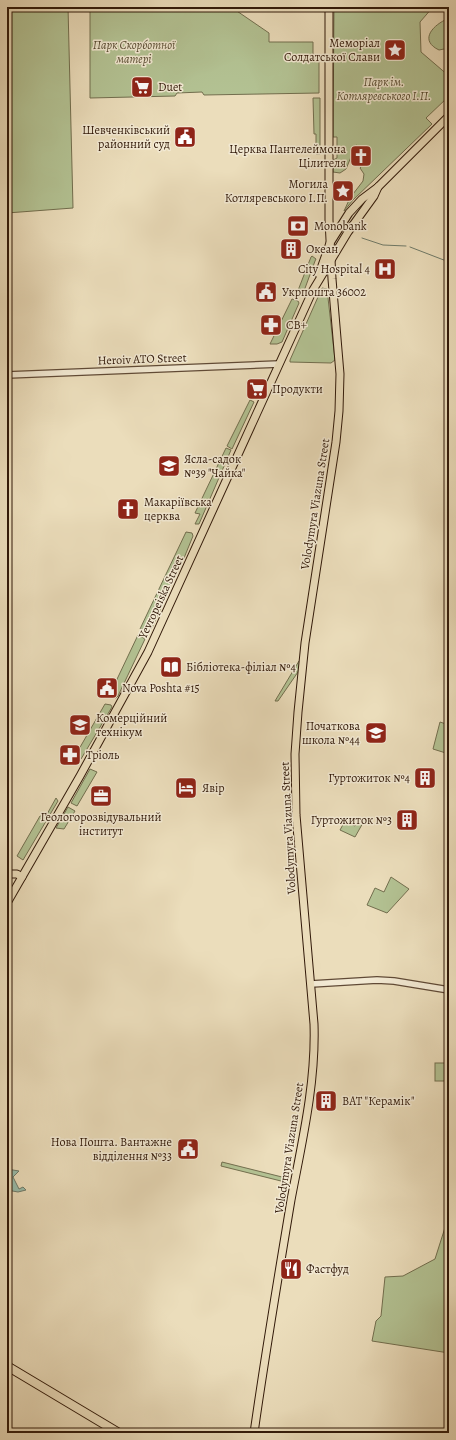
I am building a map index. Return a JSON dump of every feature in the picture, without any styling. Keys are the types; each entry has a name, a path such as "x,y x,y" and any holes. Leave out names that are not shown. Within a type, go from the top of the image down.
{"highway":[{"path":"7,1366 119,1433"}],"main road":[{"name":"Volodymyra Viazuna Street","path":"254,1433 276,1286 306,1119 314,1058 314,1024 296,815 295,754 305,643 336,442 339,411 340,374 329,220 329,7"},
{"name":"Yevropeiska Street","path":"7,903 80,776 148,652 313,290 330,243 349,213 362,199 378,187 449,116"},
{"name":"Yevropeiska Street","path":"313,290 348,232 374,196 378,187"},
{"path":"7,874 17,874 22,877"}],"street":[{"name":"Heroiv ATO Street","path":"7,375 279,364"},
{"path":"311,984 377,980 394,981 449,990"}],"green space":[{"path":"7,7 68,7 73,208 7,213"},
{"name":"Парк Скорботної матері","path":"90,7 231,7 269,33 269,42 313,42 313,54 319,58 319,93 204,95 202,92 177,93 175,96 90,98"},
{"name":"Парк ім. Котляревського І.П.","path":"334,7 433,7 420,22 421,52 449,76 449,99 447,98 426,118 432,124 353,200 344,211 350,198 363,181 364,174 360,168 371,156 367,152 366,148 356,145 346,169 340,173 333,172 333,160 337,158 337,137 333,137"},
{"path":"445,20 449,21 449,45 444,49 439,50 433,46 429,38 435,26"},
{"path":"313,98 320,98 320,154 316,154"},
{"path":"312,256 316,259 304,291 297,293 311,257"},
{"path":"322,288 327,289 335,360 331,363 290,362 290,360"},
{"path":"292,299 298,301 299,303 282,342 270,344"},
{"path":"250,400 254,402 232,449 227,446"},
{"path":"226,448 231,450 199,524 195,524 200,514 195,513"},
{"path":"186,532 192,533 193,536 184,558 174,564 168,577 170,587 152,628 148,630 140,629"},
{"path":"138,635 145,639 118,696 116,698 109,696"},
{"path":"299,661 298,672 278,701 275,701"},
{"path":"105,704 111,705 112,707 81,759 78,757 79,749"},
{"path":"440,722 449,725 449,754 433,749"},
{"path":"90,769 97,772 77,806 71,803"},
{"path":"56,798 58,801 23,860 17,856 40,816 46,816"},
{"path":"68,807 75,811 64,829 56,828"},
{"path":"359,819 364,821 355,837 340,830 345,821 355,826"},
{"path":"391,877 409,889 387,913 367,905 375,888 384,892"},
{"path":"435,1063 449,1063 449,1081 435,1081"},
{"path":"222,1162 286,1178 285,1182 221,1166"},
{"path":"449,1215 449,1353 372,1341 376,1321 381,1316 385,1277 403,1276 435,1259"}],"shaded area":[{"path":"7,1169 19,1171 13,1177 19,1189 23,1187 26,1190 18,1192 7,1190"}],"waterway":[{"path":"362,238 383,245 406,246"},
{"path":"410,247 449,262"}],"place":[{"name":"Меморіал Солдатської Слави","path":"395,50"},
{"name":"Duet","path":"142,87"},
{"name":"Шевченківський районний суд","path":"185,137"},
{"name":"Церква Пантелеймона Цілителя","path":"361,156"},
{"name":"Могила Котляревського І.П.","path":"343,191"},
{"name":"Monobank","path":"298,226"},
{"name":"Океан","path":"291,249"},
{"name":"City Hospital 4","path":"385,269"},
{"name":"Укрпошта 36002","path":"266,292"},
{"name":"СВ+","path":"271,325"},
{"name":"Продукти","path":"257,389"},
{"name":"Ясла-садок №39 \"Чайка\"","path":"169,466"},
{"name":"Макаріївська церква","path":"128,509"},
{"name":"Бібліотека-філіал №4","path":"171,667"},
{"name":"Nova Poshta #15","path":"107,688"},
{"name":"Комерційний технікум","path":"80,725"},
{"name":"Початкова школа №44","path":"376,733"},
{"name":"Тріоль","path":"70,755"},
{"name":"Гуртожиток №4","path":"425,778"},
{"name":"Явір","path":"186,788"},
{"name":"Геологорозвідувальний інститут","path":"101,796"},
{"name":"Гуртожиток №3","path":"407,820"},
{"name":"ВАТ \"Керамік\"","path":"326,1101"},
{"name":"Нова Пошта. Вантажне відділення №33","path":"188,1149"},
{"name":"Фастфуд","path":"291,1269"}]}
